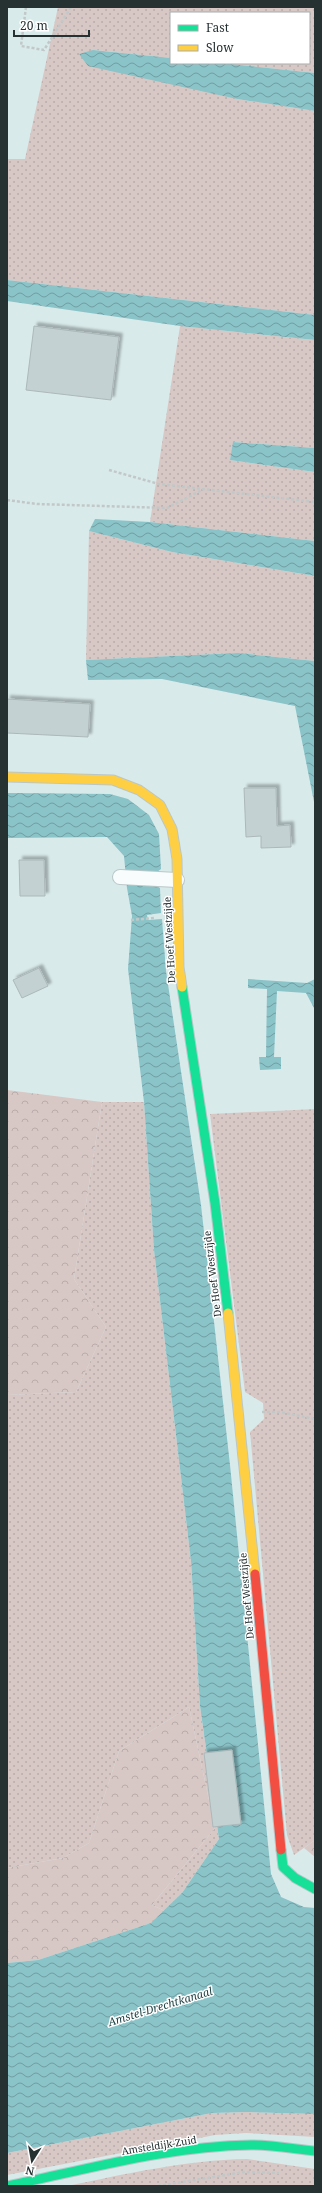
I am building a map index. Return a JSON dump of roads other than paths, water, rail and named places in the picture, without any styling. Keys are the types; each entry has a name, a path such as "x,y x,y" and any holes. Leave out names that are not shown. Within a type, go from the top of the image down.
{"street":[{"name":"De Hoef Westzijde","path":"7,777 113,780 139,790 160,805 172,829 177,859 179,967 215,1203 240,1420 282,1867 313,1889"},
{"name":"Amsteldijk-Zuid","path":"8,2186 132,2160 214,2147 247,2145 315,2151"}],"lane":[{"path":"120,877 177,880"}],"water":[{"path":"93,50 170,58 170,64 230,64 315,73 315,111 237,99 88,66 79,54"},
{"path":"7,280 315,315 315,340 180,326 7,301"},
{"path":"233,442 315,448 315,472 230,460"},
{"path":"95,519 150,522 315,541 315,576 172,552 89,531"},
{"path":"238,653 315,661 315,807 295,706 162,679 88,680 86,660"},
{"name":"Amstel-Drechtkanaal","path":"7,793 110,794 128,799 149,815 159,834 161,869 157,872 157,886 160,888 161,913 147,915 148,920 162,919 166,971 201,1205 230,1465 271,1874 281,1897 304,1907 315,1908 315,2114 246,2112 212,2113 7,2153 7,1963 38,1960 151,1923 182,1893 219,1839 200,1706 191,1561 154,1250 144,1102 128,969 132,916 127,888 124,856 107,837 7,838"},
{"path":"248,979 307,983 315,979 315,1010 306,993 277,991 274,1057 281,1057 281,1069 260,1070 259,1057 266,1057 267,989 248,988"}]}
